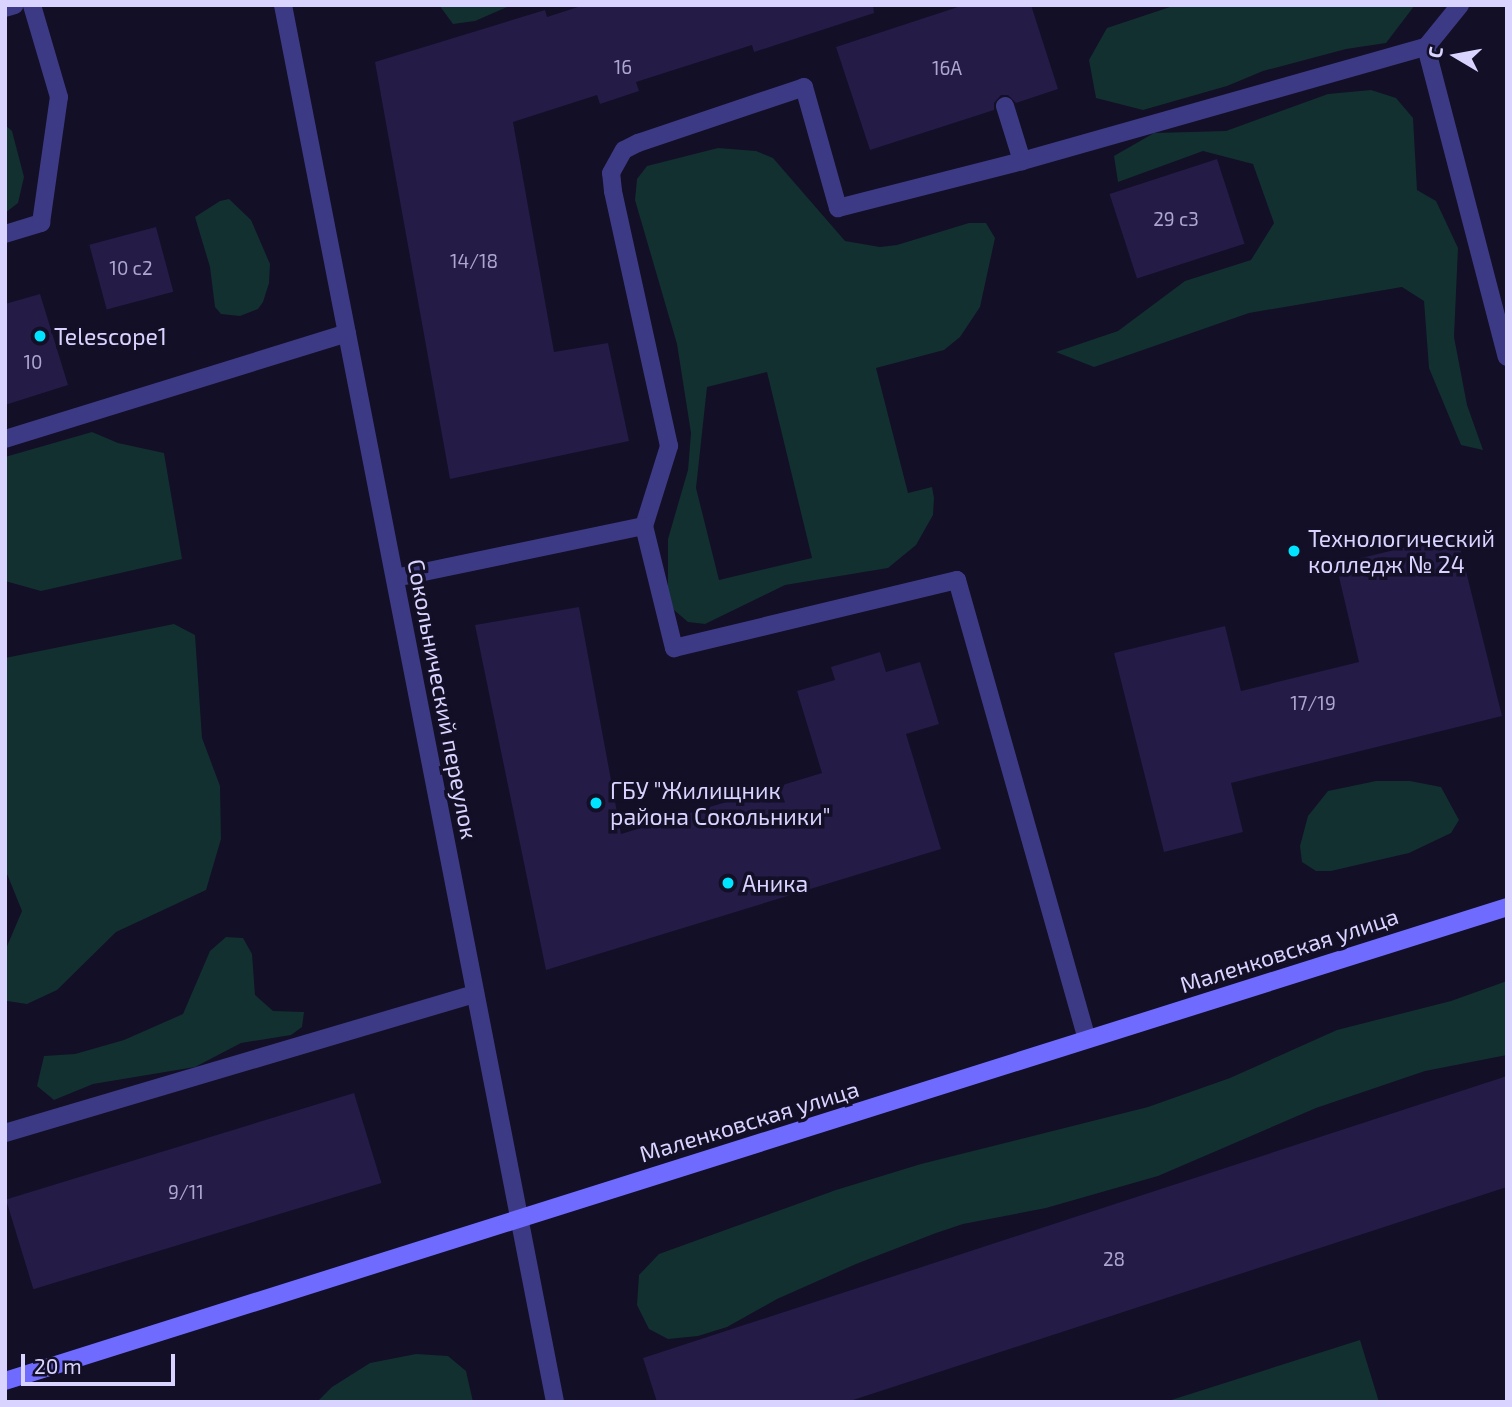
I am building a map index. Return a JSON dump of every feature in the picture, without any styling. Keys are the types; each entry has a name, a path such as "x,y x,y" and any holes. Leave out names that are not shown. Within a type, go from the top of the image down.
{"street":[{"path":"5,8 15,5"},
{"path":"5,234 41,223 59,97 32,5"},
{"name":"Сокольнический переулок","path":"283,5 555,1402"},
{"path":"1087,1040 957,580 674,648 644,526 669,446 611,173 624,150 638,143 804,87 838,208 1021,161 1426,47 1460,5"},
{"path":"1426,47 1507,357"},
{"path":"1005,106 1021,161"},
{"path":"5,439 347,333"},
{"path":"395,578 644,526"},
{"name":"Маленковская улица","path":"5,1381 1507,907"},
{"path":"5,1133 475,994"}],"green space":[{"path":"439,5 512,5 475,21 453,24"},
{"path":"1176,5 1415,5 1386,43 1346,49 1263,71 1227,86 1143,110 1096,98 1089,60 1107,28"},
{"path":"1371,90 1396,98 1413,118 1417,190 1436,201 1458,248 1454,337 1467,405 1483,450 1461,445 1429,368 1424,301 1402,287 1249,313 1094,367 1056,352 1118,331 1185,281 1251,260 1274,223 1253,164 1203,151 1118,182 1114,156 1154,133 1226,131 1328,94"},
{"path":"5,125 12,131 24,177 18,203 5,213"},
{"path":"718,148 756,151 773,158 845,241 880,247 897,245 969,223 986,223 995,238 980,307 960,337 944,350 876,368 908,493 932,487 934,498 933,515 916,545 888,568 785,585 705,624 688,622 674,610 668,594 668,539 688,470 691,433 677,344 635,200 637,179 647,166","holes":["767,372 812,558 719,580 696,488 707,387"]},
{"path":"229,199 251,220 270,264 269,283 263,302 258,309 240,316 221,314 215,307 210,267 195,217 220,201"},
{"path":"92,432 118,443 164,453 182,559 41,591 5,581 5,457"},
{"path":"174,624 195,635 202,738 220,786 221,839 206,890 116,932 57,990 27,1004 7,1001 5,951 22,911 5,869 5,658"},
{"path":"1376,781 1410,781 1441,787 1459,820 1451,833 1409,853 1331,871 1316,871 1302,862 1300,846 1308,816 1328,791"},
{"path":"226,937 243,938 252,954 255,995 273,1011 304,1012 302,1027 291,1035 241,1043 195,1067 93,1084 54,1100 37,1086 44,1056 75,1054 124,1040 183,1014 210,951"},
{"path":"1507,981 1507,1055 1425,1071 1316,1108 1158,1176 1046,1208 963,1224 936,1233 856,1264 777,1299 727,1327 698,1336 668,1339 649,1329 637,1305 639,1275 659,1254 836,1190 921,1164 1148,1107 1230,1078 1337,1030 1451,1001"},
{"path":"1360,1340 1379,1402 1165,1402"},
{"path":"416,1354 448,1356 466,1371 473,1402 317,1402 332,1387 370,1363"}],"building":[{"path":"584,5 873,5 874,13 754,52 752,45 636,82 639,91 600,104 597,95 513,122 554,352 608,343 629,441 450,479 375,62 545,10 547,17"},
{"path":"964,5 1031,5 1058,89 1016,103 1008,95 1001,95 994,103 994,110 870,150 836,47"},
{"path":"1217,159 1245,244 1137,279 1110,194"},
{"path":"156,227 173,292 107,310 89,245"},
{"path":"40,294 68,385 5,405 5,304"},
{"path":"1457,535 1502,716 1231,783 1243,832 1164,852 1114,653 1225,626 1241,691 1359,662 1336,564"},
{"path":"579,607 621,834 822,773 797,691 835,680 831,667 880,652 886,672 920,662 939,724 906,734 941,849 546,970 475,625"},
{"path":"1507,1076 1507,1187 847,1402 657,1402 643,1358"},
{"path":"354,1093 381,1183 33,1289 6,1199"}],"place":[{"name":"Telescope1","path":"40,336"},
{"name":"Технологический колледж № 24","path":"1294,551"},
{"name":"ГБУ \"Жилищник района Сокольники\"","path":"596,803"},
{"name":"Аника","path":"728,883"}]}
